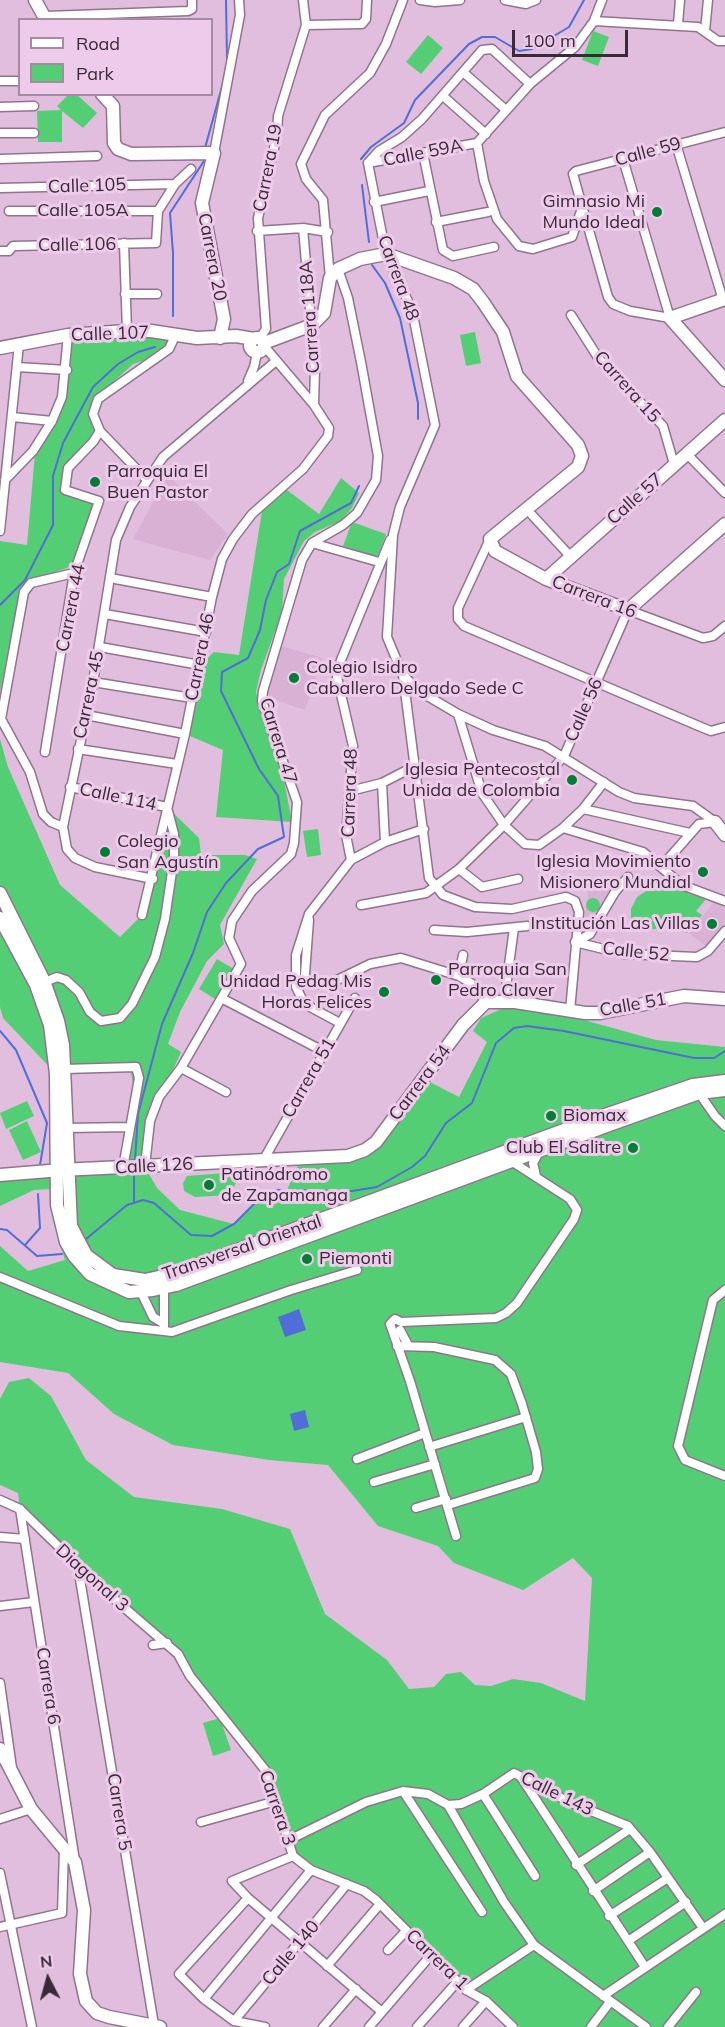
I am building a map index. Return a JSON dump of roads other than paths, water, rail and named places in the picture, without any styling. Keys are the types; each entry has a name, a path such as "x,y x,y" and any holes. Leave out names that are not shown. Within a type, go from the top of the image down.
{"street":[{"path":"35,0 46,18 188,11 192,9 192,0"},
{"name":"Carrera 20","path":"220,338 224,319 202,203 240,15 239,0"},
{"name":"Carrera 19","path":"244,387 255,367 259,344 266,329 257,231 277,135 278,116 306,25 303,0"},
{"path":"306,25 360,24 366,19 367,0"},
{"path":"312,543 343,525 357,513 376,480 378,456 348,298 334,274 323,200 306,179 301,164 302,158 325,115 370,73 386,44 403,0"},
{"path":"420,0 460,0"},
{"path":"505,0 526,4 536,0"},
{"path":"581,211 572,237 532,249 519,246 497,219 484,181 477,143 530,84 575,47 594,21 602,0"},
{"path":"678,24 681,0"},
{"path":"705,31 708,0"},
{"path":"594,21 678,24 705,31 718,41 725,41"},
{"path":"368,163 379,151 402,137 443,96 482,50 492,49 530,84"},
{"path":"463,72 506,110"},
{"path":"0,81 18,81"},
{"path":"104,96 113,106 114,142 118,149 130,154 212,152"},
{"path":"443,96 486,134"},
{"path":"0,107 34,106"},
{"name":"Calle 59","path":"581,211 573,174 576,171 725,132"},
{"path":"0,134 34,133"},
{"name":"Calle 59A","path":"368,163 477,143"},
{"path":"581,211 608,297 613,304 630,312 669,318 724,300 676,144"},
{"path":"423,153 443,250 453,256 494,247"},
{"path":"0,159 97,156"},
{"path":"623,159 669,318 725,380"},
{"name":"Carrera 48","path":"368,163 386,254 412,310 435,425 400,507 393,536 387,637 403,675"},
{"path":"158,211 175,184 191,170"},
{"name":"Calle 105","path":"0,188 175,184"},
{"path":"374,202 429,191"},
{"name":"Calle 105A","path":"9,211 158,211"},
{"name":"Calle 106","path":"0,251 9,251 13,246 156,243 158,211"},
{"path":"436,222 488,212"},
{"path":"257,231 303,228 328,232"},
{"name":"Carrera 118A","path":"303,228 312,325 314,405"},
{"path":"124,243 127,331"},
{"path":"312,325 324,313 334,274 360,259 386,254 454,278 473,289 503,332 519,379 581,451 582,459 578,467 490,539 458,608 459,619 468,629 701,727 721,728"},
{"path":"125,294 157,294"},
{"name":"Carrera 15","path":"571,315 599,359 663,426 674,464"},
{"name":"Calle 107","path":"0,348 68,335 127,331 176,334 197,338 236,336 259,344 312,325"},
{"path":"147,480 100,431 93,414 98,399 169,349 176,334"},
{"path":"5,480 33,451 52,421 62,397 67,370 68,335"},
{"path":"0,531 19,344"},
{"path":"259,344 314,405"},
{"name":"Carrera 45","path":"153,879 95,867 75,858 67,849 63,827 93,682 116,540 130,507 163,457 276,361"},
{"path":"17,367 67,370"},
{"name":"Carrera 46","path":"142,915 153,879 222,559 232,539 252,514 303,469 328,436 329,428 314,405"},
{"path":"12,417 52,421"},
{"name":"Calle 57","path":"546,579 725,420"},
{"name":"Carrera 44","path":"45,752 74,573 99,501 65,490 68,468 93,442 100,431"},
{"path":"687,454 725,493"},
{"path":"532,515 571,557"},
{"name":"Calle 56","path":"361,905 426,893 459,869 504,825 564,756 627,610 725,524"},
{"name":"Carrera 48","path":"340,1023 303,1001 296,987 296,955 309,914 351,860 346,835 353,746 337,677 341,660 379,562 393,536"},
{"name":"Carrera 16","path":"490,539 495,550 546,579 627,610 709,638 725,626"},
{"path":"312,543 379,562"},
{"name":"Carrera 47","path":"145,1167 150,1121 159,1096 181,1068 224,999 241,964 229,938 232,921 252,891 291,854 294,843 297,802 262,701 302,560 312,543"},
{"path":"63,827 51,822 43,814 30,772 1,718 24,592 31,583 74,573"},
{"path":"110,578 212,597"},
{"path":"105,614 206,632"},
{"path":"99,647 200,665"},
{"path":"403,675 419,691 458,714 493,730 545,746 634,798 693,806 720,823 725,836"},
{"path":"403,675 429,878 435,887 456,902 493,909 541,904 566,897 578,905 570,1011"},
{"path":"93,682 192,698"},
{"path":"458,714 482,793 504,825 525,844 539,845 563,828 584,809 604,782"},
{"path":"86,716 185,734"},
{"path":"78,749 177,764"},
{"path":"350,791 382,783 416,766"},
{"path":"382,783 385,842"},
{"name":"Calle 114","path":"70,787 167,807"},
{"path":"40,983 57,977 66,980 79,992 90,1012 101,1021 120,1018 132,1004 155,957 165,919 174,858 174,834 167,807"},
{"path":"584,809 690,833"},
{"path":"662,866 699,824 720,823"},
{"path":"563,828 643,852 662,866 681,885 725,901"},
{"path":"351,860 385,842 424,829"},
{"path":"459,869 482,887 518,879"},
{"path":"575,942 590,934 615,892 628,877"},
{"name":"Transversal Oriental","path":"0,893 58,1022 64,1069 65,1128 61,1170 71,1226 86,1255 114,1275 145,1280 172,1274 279,1236 501,1151 647,1100 693,1085 725,1082"},
{"path":"309,914 305,974 306,980 312,984 329,984 370,964 401,958 459,976 474,985 486,1002"},
{"name":"Transversal Oriental","path":"0,918 40,983 50,1025 55,1055 61,1170 61,1228 74,1256 90,1274 129,1292 164,1289 699,1093 725,1090"},
{"path":"434,930 467,932 527,926"},
{"path":"504,1002 514,928"},
{"name":"Calle 52","path":"575,942 624,954 698,957 708,951 725,931"},
{"path":"459,976 463,955"},
{"name":"Calle 51","path":"486,1002 600,1012 684,996 725,999"},
{"name":"Carrera 51","path":"264,1159 356,998"},
{"path":"224,999 325,1052"},
{"name":"Carrera 54","path":"348,1156 365,1150 376,1142 463,1025 486,1002"},
{"path":"64,1069 136,1067 139,1078 123,1168"},
{"path":"181,1068 226,1092"},
{"path":"699,1093 725,1126"},
{"path":"65,1128 130,1127"},
{"path":"536,1176 533,1163 539,1152"},
{"name":"Calle 126","path":"0,1175 348,1156"},
{"path":"398,1327 496,1318 506,1313 517,1303 574,1220 577,1210 570,1199 511,1161"},
{"path":"141,1292 153,1317 172,1332 357,1270"},
{"path":"0,1277 119,1326 163,1327"},
{"path":"163,1327 164,1289"},
{"path":"725,1290 713,1300 678,1446 686,1460 725,1476"},
{"path":"398,1327 408,1345"},
{"path":"398,1327 397,1346 456,1536"},
{"path":"397,1346 408,1345 495,1360 511,1374 536,1452 538,1469 535,1478 416,1508"},
{"path":"429,1447 526,1417"},
{"path":"357,1459 425,1433"},
{"path":"374,1482 435,1464"},
{"path":"0,1500 20,1509"},
{"name":"Carrera 6","path":"20,1509 75,1862"},
{"name":"Diagonal 3","path":"20,1509 98,1585 167,1643"},
{"path":"0,1538 25,1539"},
{"name":"Carrera 5","path":"78,1566 157,2026"},
{"path":"83,1598 98,1585"},
{"path":"0,1606 34,1602"},
{"path":"153,1645 167,1643"},
{"name":"Carrera 3","path":"167,1643 178,1654 190,1676 258,1758 273,1786 293,1856 311,1870 364,1891 390,1914"},
{"path":"0,1683 13,1771"},
{"path":"0,1749 31,1809 75,1862 84,1910 80,1974 86,2001 97,2013 157,2026"},
{"path":"519,1774 609,1916 645,1967"},
{"name":"Calle 143","path":"448,1805 461,1804 483,1794 509,1775 519,1774 569,1802 630,1829"},
{"path":"403,1791 482,1912"},
{"path":"287,1841 366,1802 403,1791 428,1794 448,1805 504,1902 534,1945 646,2027"},
{"path":"483,1794 535,1876"},
{"path":"201,1822 276,1801"},
{"path":"0,1819 31,1809"},
{"path":"576,1865 630,1829 650,1852 703,1928"},
{"path":"0,1927 62,1913 64,1849"},
{"path":"593,1891 650,1852"},
{"path":"293,1856 232,1881 272,1919 382,2012"},
{"path":"204,1999 311,1870"},
{"path":"0,1873 32,2027"},
{"path":"609,1916 668,1878"},
{"name":"Calle 140","path":"234,2021 301,1943 347,1884"},
{"path":"248,1898 179,1974 204,1999 234,2021 265,2027"},
{"path":"628,1941 686,1902"},
{"path":"327,1966 380,1905"},
{"name":"Carrera 1","path":"390,1914 466,1990 486,2001 513,2027"},
{"path":"603,1996 725,1914"},
{"path":"388,1950 406,1931"},
{"path":"466,1990 534,1945"},
{"path":"369,2027 431,1955"},
{"path":"417,2027 458,1981"},
{"path":"323,2027 356,1989"},
{"path":"668,2027 696,1992"},
{"path":"463,2027 486,2001"},
{"path":"591,2027 610,2002"},
{"path":"108,2027 120,2018"}],"water":[{"path":"299,1309 306,1330 285,1337 278,1317"},
{"path":"305,1410 309,1427 294,1431 290,1414"}],"waterway":[{"path":"226,0 227,60"},
{"path":"361,159 371,147 404,123 415,100 469,44 482,37 495,37 519,51 532,49 569,27 584,0"},
{"path":"205,148 223,83"},
{"path":"173,316 173,253 170,213 204,161"},
{"path":"362,185 369,242"},
{"path":"372,265 385,283 400,318 418,403 418,419"},
{"path":"0,605 25,580 53,525 53,476 63,443 93,387 118,364 138,352 155,347"},
{"path":"135,1160 138,1114 162,1024 193,953 207,912 226,883 258,849 284,837 278,796 259,769 221,691 222,672 248,658 260,630 266,600 277,572 289,564 300,531 351,503 359,486"},
{"path":"86,1239 127,1205 143,1200 154,1203 191,1235 212,1236 234,1224 256,1202 277,1190 352,1191 377,1187 412,1167 425,1156 446,1123 472,1103 496,1043 514,1028 527,1026 564,1031 694,1058 714,1058 725,1051"},
{"path":"0,1031 16,1050 47,1123 40,1165"},
{"path":"134,1176 134,1203"},
{"path":"25,1245 40,1228 38,1194"},
{"path":"0,1229 7,1230 37,1256 62,1254"}],"place":[{"name":"Gimnasio Mi Mundo Ideal","path":"657,212"},
{"name":"Parroquia El Buen Pastor","path":"95,482"},
{"name":"Colegio Isidro Caballero Delgado Sede C","path":"294,678"},
{"name":"Iglesia Pentecostal Unida de Colombia","path":"572,780"},
{"name":"Colegio San Agustín","path":"105,852"},
{"name":"Iglesia Movimiento Misionero Mundial","path":"703,872"},
{"name":"Institución Las Villas","path":"712,924"},
{"name":"Parroquia San Pedro Claver","path":"436,980"},
{"name":"Unidad Pedag Mis Horas Felices","path":"384,992"},
{"name":"Biomax","path":"551,1116"},
{"name":"Club El Salitre","path":"633,1148"},
{"name":"Patinódromo de Zapamanga","path":"209,1185"},
{"name":"Piemonti","path":"307,1259"}]}
